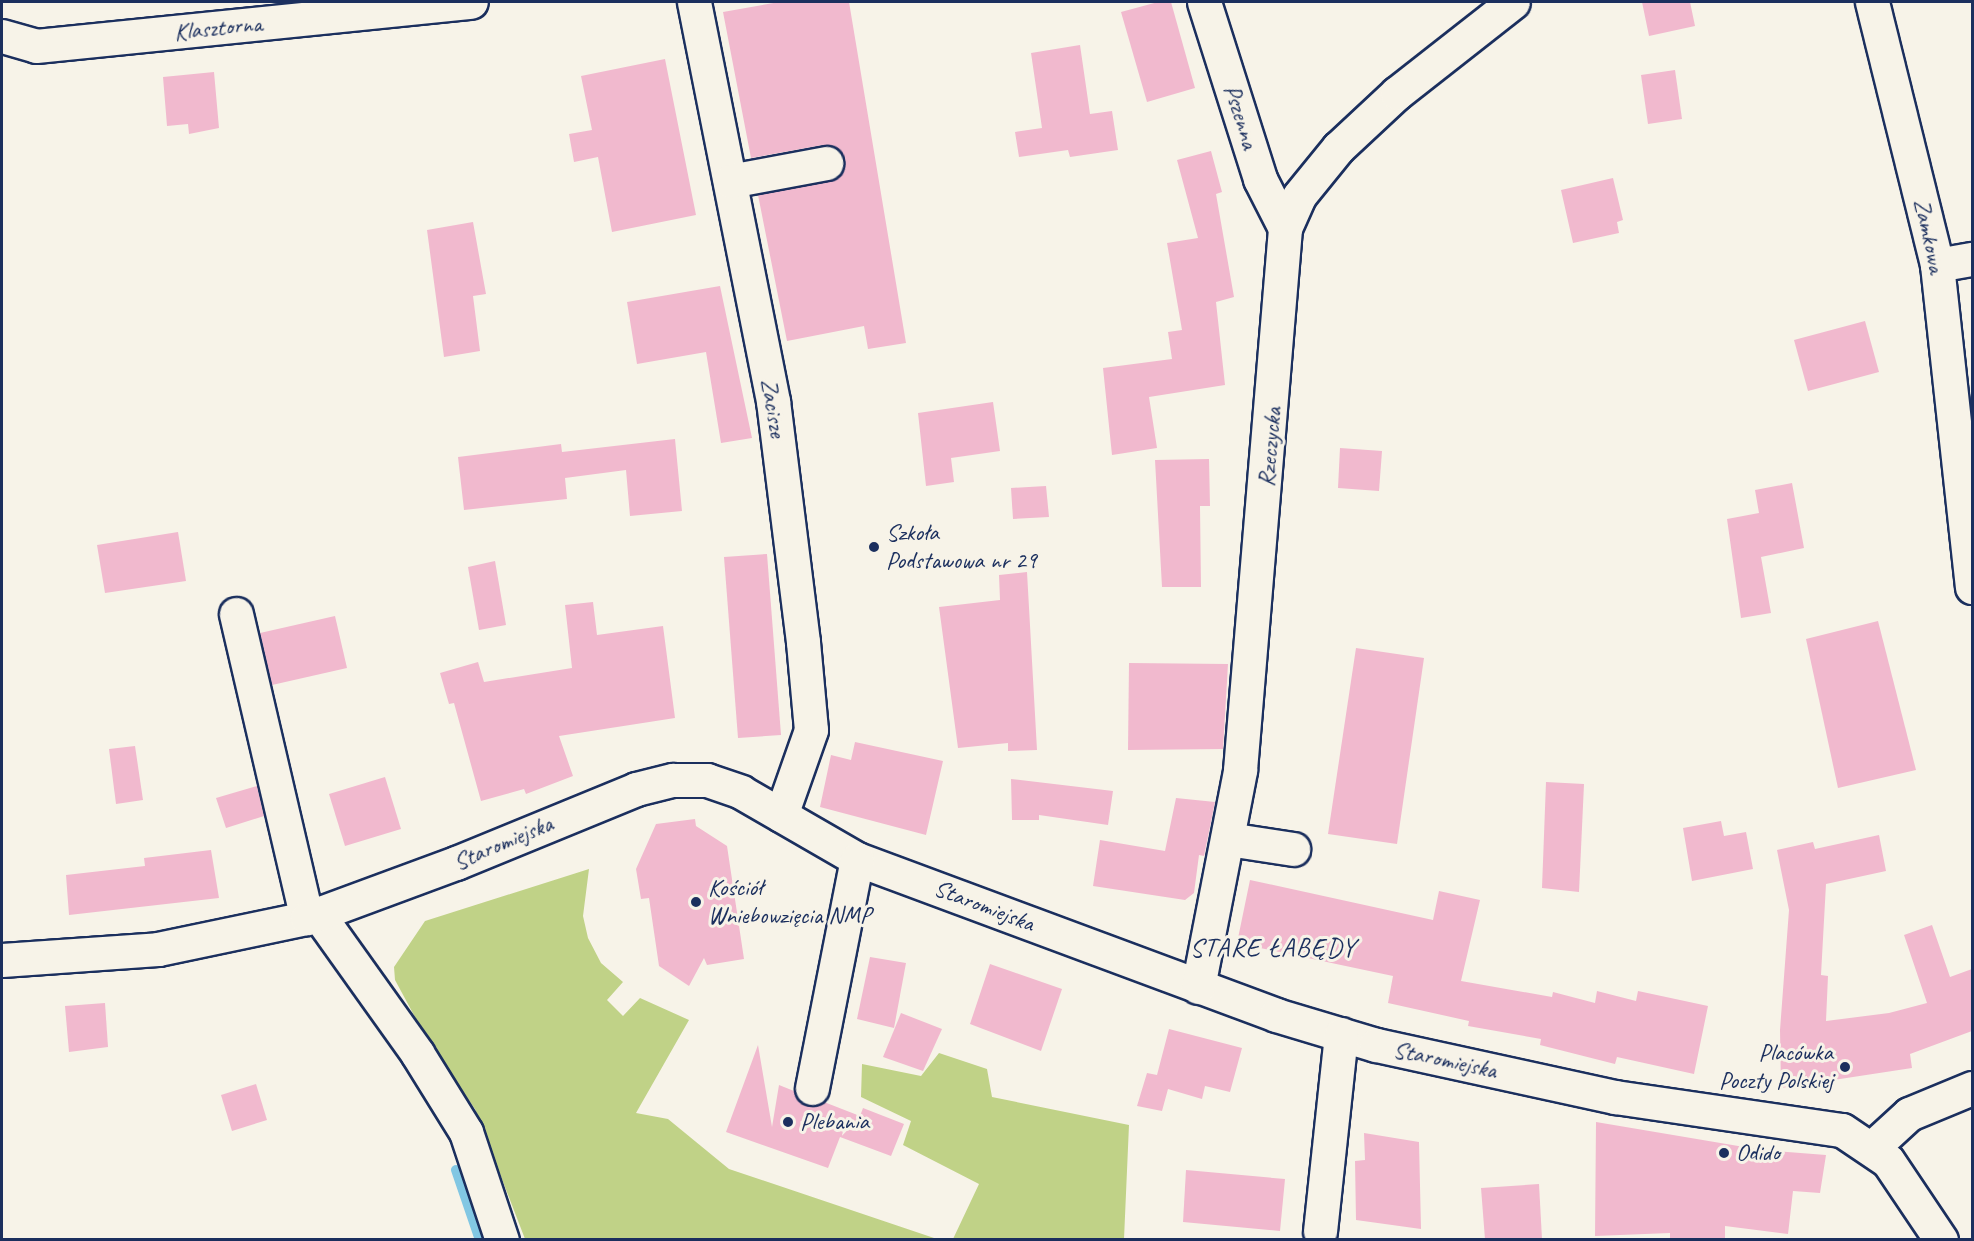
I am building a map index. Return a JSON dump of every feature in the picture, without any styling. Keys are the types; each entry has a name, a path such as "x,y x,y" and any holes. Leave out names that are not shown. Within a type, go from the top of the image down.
{"street":[{"name":"Klasztorna","path":"2,36 36,46 236,14 471,2"},
{"name":"Zacisze","path":"694,2 730,181 789,506 811,730 781,815"},
{"name":"Pszenna","path":"1204,2 1260,179 1285,228"},
{"name":"Rzeczycka","path":"1198,987 1240,770 1261,559 1285,228 1299,196 1338,148 1397,93 1513,2"},
{"name":"Zamkowa","path":"1872,2 1937,265 1966,474 1972,587"},
{"path":"730,181 826,163"},
{"path":"1937,265 1972,259"},
{"path":"236,614 312,916 417,1053 466,1132 502,1239"},
{"name":"Staromiejska","path":"2,960 158,950 312,916 651,784 681,779 720,783 857,859 1198,987 1341,1034 1615,1097 1842,1130 1873,1147 1901,1176 1941,1239"},
{"path":"1228,839 1293,849"},
{"path":"812,1088 857,859"},
{"path":"1320,1231 1341,1034"},
{"path":"1873,1147 1909,1114 1972,1088"}],"green space":[{"path":"589,869 583,916 588,938 601,963 623,982 607,1000 623,1016 640,998 689,1020 636,1113 668,1119 729,1169 937,1239 525,1239 475,1109 428,1041 395,980 394,967 425,921"},
{"path":"939,1053 987,1069 992,1097 1129,1125 1124,1239 953,1239 979,1184 903,1145 911,1121 861,1097 862,1064 921,1076"}],"building":[{"path":"779,2 849,2 906,343 868,349 864,326 787,341 758,195 830,181 839,177 844,160 840,150 823,145 751,158 723,12"},
{"path":"1158,2 1171,2 1195,88 1147,102 1121,12"},
{"path":"1642,2 1690,2 1695,26 1649,36"},
{"path":"1080,45 1090,114 1112,111 1118,150 1070,157 1068,150 1019,157 1015,132 1042,128 1031,53"},
{"path":"665,59 696,215 612,232 598,157 574,162 569,134 592,130 581,76"},
{"path":"1675,70 1682,119 1648,124 1641,75"},
{"path":"214,72 219,128 189,134 188,124 167,126 163,77"},
{"path":"1211,151 1222,192 1216,194 1234,297 1216,302 1225,385 1149,397 1157,448 1112,455 1103,368 1172,359 1168,332 1182,330 1167,243 1198,238 1177,160"},
{"path":"1613,178 1623,220 1617,222 1619,233 1573,243 1561,190"},
{"path":"473,222 486,294 473,296 480,351 444,357 427,230"},
{"path":"720,286 752,438 721,443 706,352 637,364 627,302"},
{"path":"1865,321 1879,372 1808,391 1794,340"},
{"path":"993,402 1000,451 951,458 954,482 926,486 918,413"},
{"path":"675,439 682,511 630,516 626,470 565,478 567,499 464,510 458,457 561,444 562,452"},
{"path":"1340,448 1382,451 1379,491 1338,488"},
{"path":"1209,459 1210,506 1200,506 1201,587 1162,587 1155,460"},
{"path":"1792,483 1804,548 1761,557 1771,613 1741,618 1727,519 1759,513 1755,490"},
{"path":"1046,486 1049,517 1013,519 1011,488"},
{"path":"178,532 186,581 105,593 97,545"},
{"path":"767,554 781,735 738,738 724,557"},
{"path":"495,561 506,625 479,630 468,567"},
{"path":"1027,572 1037,750 1008,751 1008,743 958,748 939,607 1000,600 999,575"},
{"path":"593,602 597,635 663,626 675,718 559,736 573,776 526,794 524,789 481,801 454,703 449,704 440,673 478,662 484,682 572,668 565,605"},
{"path":"335,616 347,668 272,685 260,633"},
{"path":"1878,621 1916,770 1838,788 1806,639"},
{"path":"1356,648 1424,658 1397,844 1328,834"},
{"path":"1129,663 1228,664 1223,749 1128,750"},
{"path":"855,742 943,761 926,835 820,807 831,755 851,760"},
{"path":"135,746 143,800 116,804 109,749"},
{"path":"385,777 401,829 345,846 329,794"},
{"path":"1011,779 1113,791 1108,825 1039,815 1039,820 1012,820"},
{"path":"1546,782 1584,784 1579,892 1542,888"},
{"path":"257,786 264,816 226,828 216,798"},
{"path":"1176,798 1215,802 1204,856 1199,855 1194,893 1185,900 1093,886 1100,840 1165,851"},
{"name":"Kościół Wniebowzięcia NMP","path":"695,819 696,826 727,846 744,959 707,965 704,958 689,986 659,966 649,898 641,899 636,869 656,824"},
{"path":"1721,821 1724,836 1746,832 1753,869 1692,881 1683,828"},
{"path":"1879,835 1886,871 1826,884 1821,975 1828,976 1826,1021 1889,1013 1927,1003 1904,935 1932,925 1950,977 1972,969 1972,1031 1910,1054 1912,1068 1781,1088 1780,1030 1789,910 1777,850 1813,842 1815,849"},
{"path":"211,850 219,898 69,915 66,875 145,866 144,858"},
{"path":"1250,880 1433,920 1439,891 1480,900 1461,981 1552,997 1553,992 1595,1003 1597,991 1636,1001 1638,991 1708,1006 1694,1074 1617,1057 1615,1064 1540,1045 1541,1039 1468,1026 1469,1021 1388,1003 1393,976 1237,943"},
{"path":"870,957 906,963 894,1028 857,1019"},
{"path":"990,964 1062,989 1041,1051 970,1024"},
{"path":"105,1003 108,1047 69,1052 65,1006"},
{"path":"901,1013 942,1029 923,1071 883,1057"},
{"path":"1169,1029 1242,1048 1230,1092 1205,1086 1202,1099 1168,1089 1162,1111 1137,1106 1147,1073 1157,1075"},
{"name":"Plebania","path":"758,1045 772,1127 779,1085 794,1091 808,1106 824,1102 860,1116 863,1108 904,1124 891,1156 840,1137 828,1168 726,1132"},
{"path":"256,1084 267,1120 232,1131 221,1095"},
{"path":"1596,1122 1762,1150 1826,1155 1820,1193 1793,1191 1788,1234 1725,1226 1725,1239 1670,1239 1670,1233 1595,1236"},
{"path":"1364,1133 1419,1142 1421,1229 1356,1220 1355,1161 1365,1160"},
{"path":"1186,1170 1285,1179 1280,1231 1183,1222"},
{"path":"1539,1184 1542,1239 1485,1239 1481,1188"}],"waterway":[{"path":"456,1170 480,1240"}],"place":[{"name":"Szkoła Podstawowa nr 29","path":"874,547"},
{"name":"Kościół Wniebowzięcia NMP","path":"696,902"},
{"name":"Placówka Poczty Polskiej","path":"1845,1067"},
{"name":"Plebania","path":"788,1122"},
{"name":"Odido","path":"1724,1153"}],"district":[{"name":"STARE ŁABĘDY","path":"1273,948"}]}
